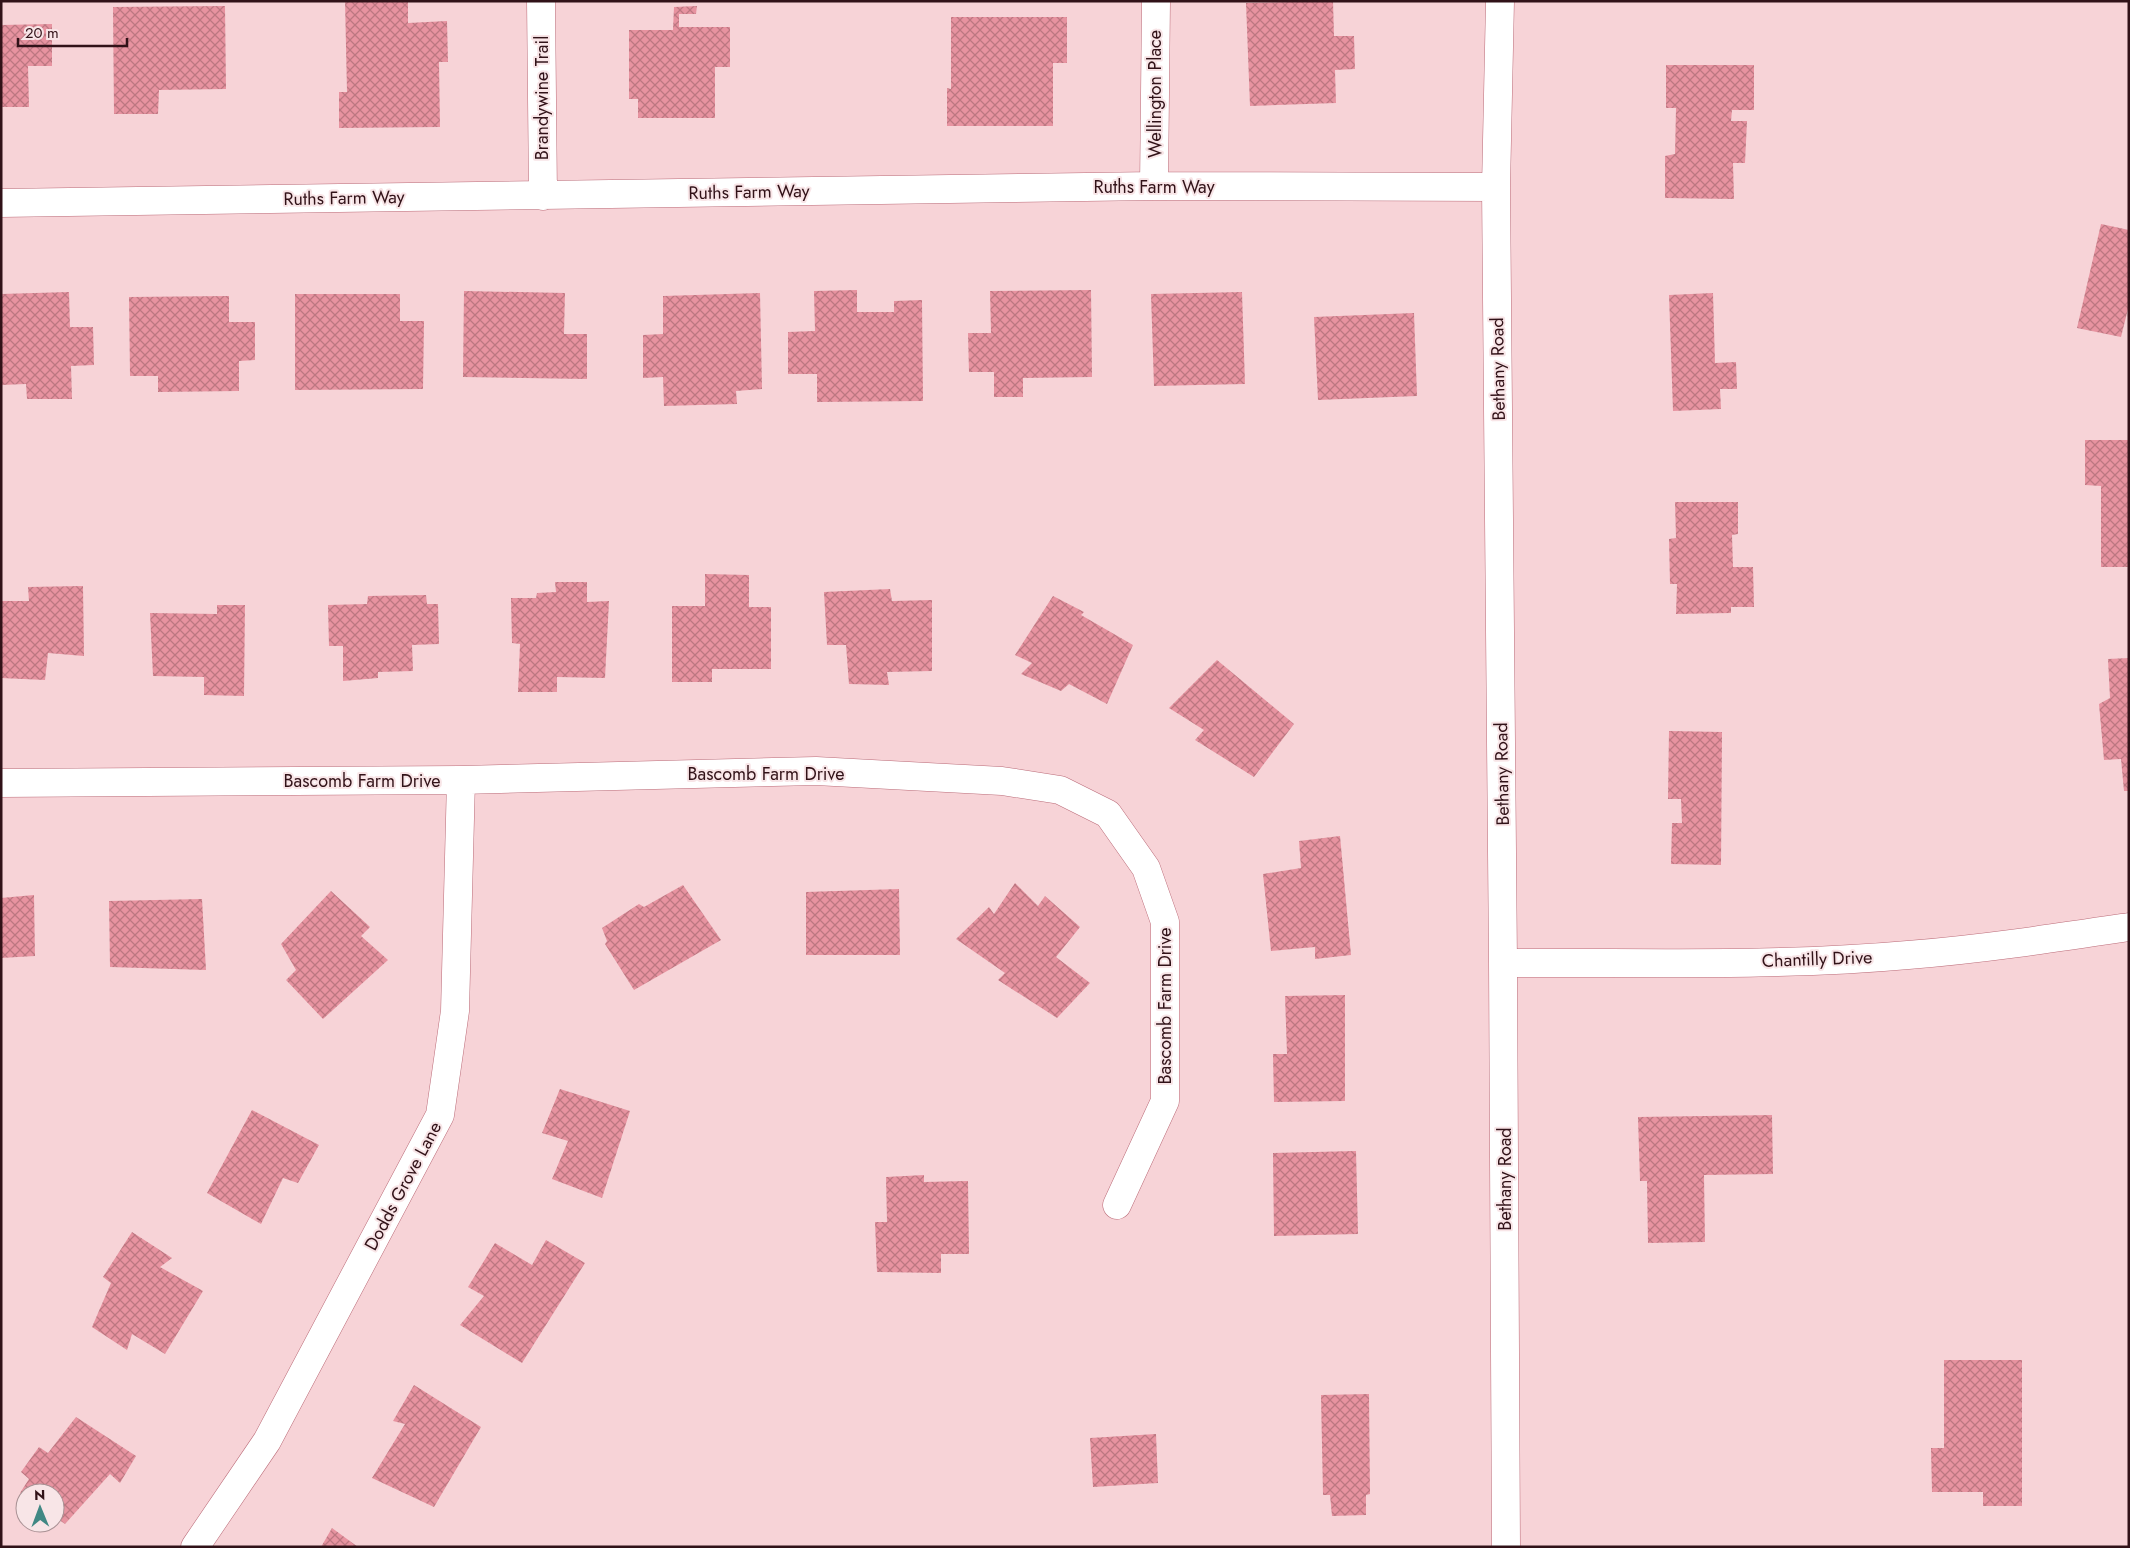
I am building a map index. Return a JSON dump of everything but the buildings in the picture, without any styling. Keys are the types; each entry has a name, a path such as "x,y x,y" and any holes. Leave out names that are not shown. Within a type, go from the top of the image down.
{"street":[{"name":"Brandywine Trail","path":"542,1 543,196"},
{"name":"Wellington Place","path":"1154,186 1156,1"},
{"name":"Bethany Road","path":"1500,1 1496,187 1504,963 1506,1547"},
{"name":"Ruths Farm Way","path":"1,203 1154,186 1496,187"},
{"name":"Bascomb Farm Drive","path":"1,784 461,780 816,771 1002,781 1060,790 1108,814 1146,868 1165,922 1165,1101 1118,1205"},
{"name":"Dodds Grove Lane","path":"195,1547 267,1442 440,1115 455,1011 461,780"},
{"name":"Chantilly Drive","path":"1504,963 1764,962 1906,955 2040,941 2129,927"}]}
